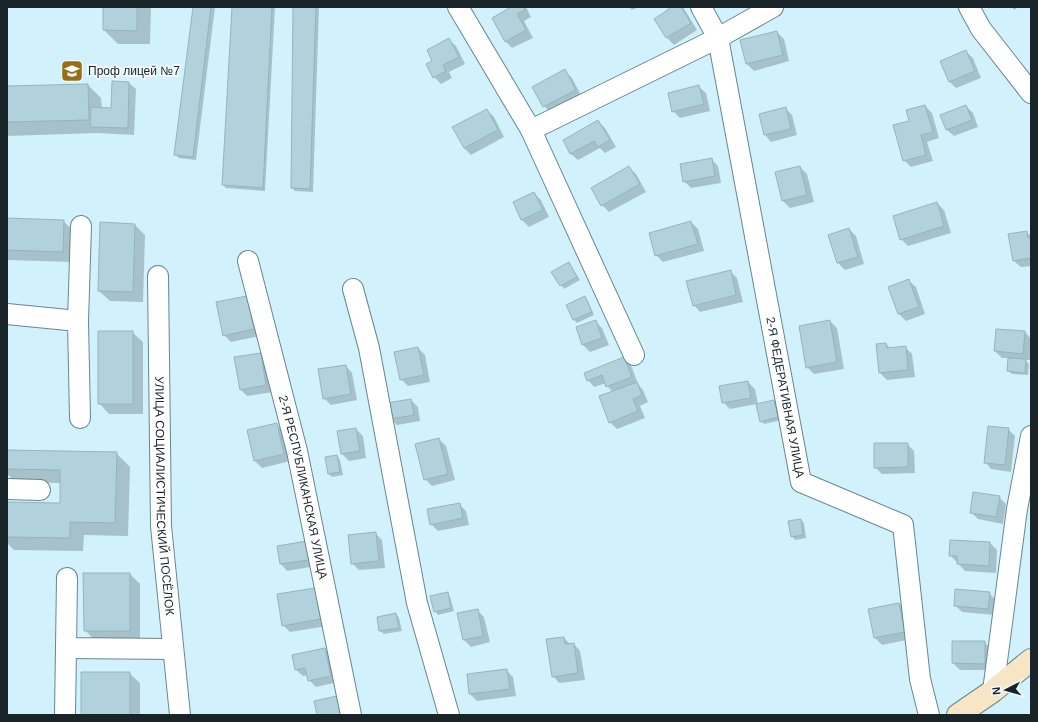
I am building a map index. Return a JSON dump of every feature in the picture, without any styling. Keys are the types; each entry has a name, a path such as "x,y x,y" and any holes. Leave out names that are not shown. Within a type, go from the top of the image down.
{"street":[{"path":"458,7 531,130 634,355"},
{"path":"702,7 718,38"},
{"path":"531,130 718,38 773,7"},
{"path":"969,7 981,29 1031,93"},
{"name":"2-Я ФЕДЕРАТИВНАЯ УЛИЦА","path":"718,38 801,482 903,525 920,679 929,715"},
{"path":"80,418 78,321 81,226"},
{"name":"2-Я РЕСПУБЛИКАНСКАЯ УЛИЦА","path":"248,262 297,451 351,715"},
{"name":"УЛИЦА СОЦИАЛИСТИЧЕСКИЙ ПОСЁЛОК","path":"158,276 161,526 180,715"},
{"path":"353,289 369,348 417,604 448,715"},
{"path":"7,314 78,321"},
{"path":"993,691 1017,509 1031,436"},
{"path":"7,489 40,490"},
{"path":"65,715 67,578"},
{"path":"66,648 173,649"},
{"path":"958,715 993,691 1031,660"}],"building":[{"path":"103,7 137,7 137,31 103,30"},
{"path":"193,7 211,7 193,157 174,155"},
{"path":"232,7 272,7 263,188 222,185"},
{"path":"293,7 316,7 310,189 291,188"},
{"path":"511,7 523,7 525,10 517,14 526,30 505,42 492,18"},
{"path":"668,7 681,7 691,23 666,38 654,19 669,9"},
{"path":"777,31 783,55 746,64 740,40"},
{"path":"449,38 459,57 443,65 446,71 433,78 426,64 432,61 427,50"},
{"path":"966,50 975,71 949,82 940,61"},
{"path":"565,69 576,90 543,107 532,87"},
{"path":"112,81 129,82 128,128 90,127 91,107 111,108"},
{"path":"88,84 89,120 7,122 7,86"},
{"path":"699,85 704,104 672,112 668,93"},
{"path":"925,105 933,132 921,135 926,155 903,161 893,125 909,121 906,110"},
{"path":"966,105 972,120 946,130 940,115"},
{"path":"786,107 791,129 764,135 759,114"},
{"path":"487,109 498,130 464,148 452,127"},
{"path":"598,120 610,140 598,147 594,141 570,154 563,140"},
{"path":"712,158 715,176 683,182 680,164"},
{"path":"629,166 640,184 601,206 591,188"},
{"path":"800,166 807,195 782,201 775,172"},
{"path":"534,192 543,210 521,220 513,202"},
{"path":"937,202 944,226 900,240 893,216"},
{"path":"7,218 64,220 63,252 7,250"},
{"path":"691,221 698,244 655,256 649,233"},
{"path":"100,222 135,224 133,292 98,291"},
{"path":"849,228 858,257 837,263 828,235"},
{"path":"1027,231 1028,238 1031,238 1031,258 1013,261 1008,234"},
{"path":"569,262 577,277 560,286 551,272"},
{"path":"731,270 736,295 693,306 686,281"},
{"path":"909,279 919,307 898,314 888,287"},
{"path":"247,296 254,329 223,336 216,302"},
{"path":"585,296 592,312 573,320 566,305"},
{"path":"596,320 602,338 582,345 576,327"},
{"path":"830,320 837,362 806,368 799,326"},
{"path":"996,329 1025,331 1023,354 994,351"},
{"path":"98,331 133,331 133,404 98,404"},
{"path":"886,343 887,348 906,346 908,370 879,373 876,344"},
{"path":"418,347 424,375 400,380 394,352"},
{"path":"261,353 266,385 240,390 234,357"},
{"path":"624,357 632,377 606,387 602,375 587,381 584,373"},
{"path":"1008,358 1026,359 1025,373 1007,371"},
{"path":"346,365 351,394 323,399 318,369"},
{"path":"748,381 751,398 722,403 719,386"},
{"path":"637,382 642,395 633,399 638,411 609,423 599,396"},
{"path":"411,399 414,415 390,419 387,403"},
{"path":"774,400 778,417 760,422 756,404"},
{"path":"277,423 284,454 254,461 247,430"},
{"path":"988,426 1009,428 1005,465 984,463"},
{"path":"356,428 360,451 341,454 337,431"},
{"path":"439,438 448,474 424,480 415,444"},
{"path":"874,443 908,443 908,467 874,468"},
{"path":"7,450 117,452 115,523 70,522 70,538 7,537 7,502 60,503 60,470 7,469"},
{"path":"337,455 340,472 328,474 325,457"},
{"path":"973,492 1000,496 996,517 970,513"},
{"path":"460,503 463,518 430,525 427,509"},
{"path":"801,519 803,535 791,537 788,521"},
{"path":"376,532 379,561 351,564 348,535"},
{"path":"950,540 990,542 989,566 957,564 957,556 949,556"},
{"path":"307,541 309,560 280,564 277,546"},
{"path":"83,573 130,573 130,631 84,631"},
{"path":"315,588 321,619 282,626 277,594"},
{"path":"955,589 990,592 988,609 954,606"},
{"path":"448,592 451,608 434,612 430,596"},
{"path":"899,603 905,632 874,638 868,609"},
{"path":"478,609 483,636 463,640 457,613"},
{"path":"396,613 399,628 379,631 377,617"},
{"path":"564,637 565,644 574,643 578,673 552,677 546,639"},
{"path":"952,641 985,641 985,664 952,663"},
{"path":"325,648 331,676 308,681 305,668 295,670 292,655"},
{"path":"507,669 510,689 469,694 467,674"},
{"path":"81,672 130,672 130,715 81,715"},
{"path":"342,695 346,715 317,715 314,701"}],"place":[{"name":"Проф лицей №7","path":"72,71"}]}
